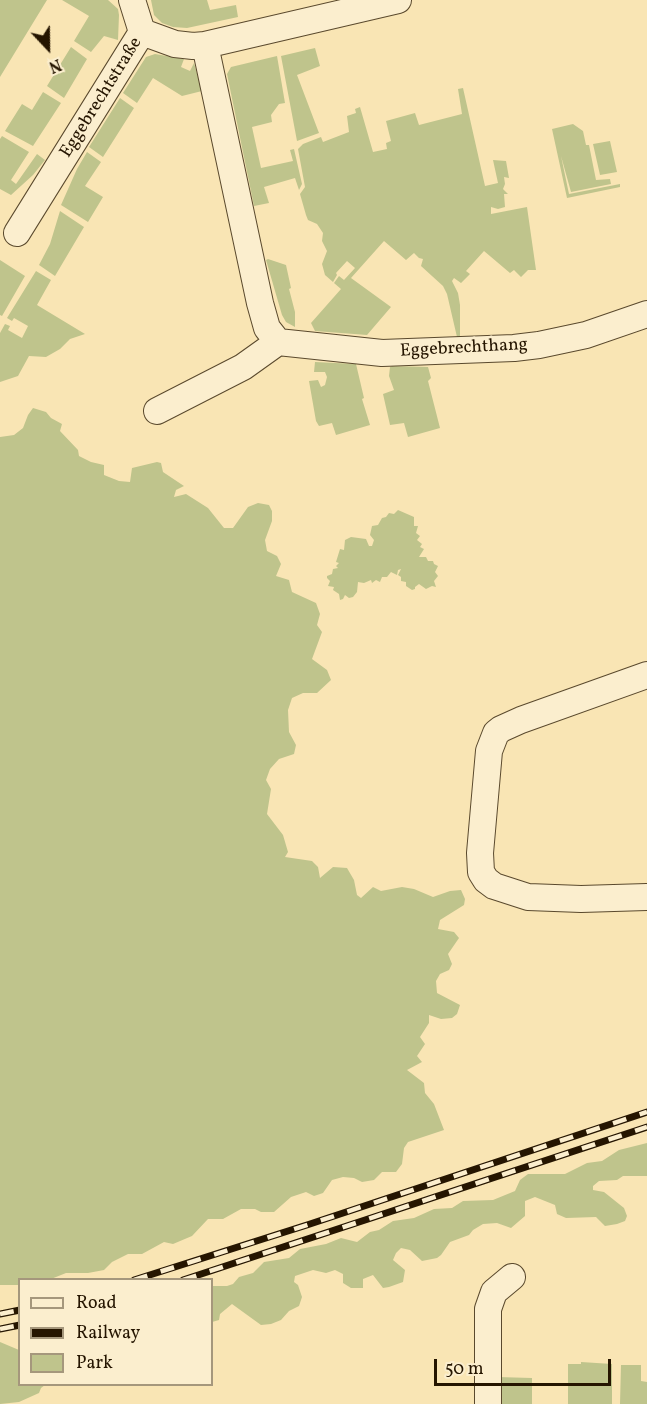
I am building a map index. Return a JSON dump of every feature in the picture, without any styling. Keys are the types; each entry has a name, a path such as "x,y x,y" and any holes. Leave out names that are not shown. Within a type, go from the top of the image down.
{"street":[{"path":"132,0 142,32"},
{"name":"Eggebrechtstraße","path":"17,233 142,32 175,44 205,45 398,0"},
{"path":"157,411 243,367 278,342 267,328 260,303 205,45"},
{"name":"Eggebrechthang","path":"278,342 382,353 514,348 586,336 647,314"},
{"path":"647,675 521,720 496,734 491,744 488,762 480,853 482,872 486,880 494,886 528,897 581,899 647,897"},
{"path":"488,1404 488,1309 494,1292 512,1277"}],"green space":[{"path":"0,0 47,0 0,77"},
{"path":"62,0 108,0 118,9 118,40 104,36 91,52 74,41 89,16"},
{"path":"151,0 207,0 210,10 236,5 238,17 187,28 173,27 162,23 154,15"},
{"path":"71,47 87,59 64,98 47,86"},
{"path":"315,48 320,66 297,75 319,133 297,141 281,56"},
{"path":"155,54 184,59 181,67 190,71 194,63 202,91 182,96 153,78 137,103 123,93 146,57"},
{"path":"277,56 285,103 279,104 271,115 272,122 252,127 261,168 293,161 290,150 294,149 302,184 299,190 295,178 264,187 269,203 254,206 227,74 231,67"},
{"path":"463,88 485,186 498,183 493,160 506,161 509,178 504,177 503,189 508,194 504,194 505,207 498,209 491,207 491,214 527,207 536,270 528,270 521,277 514,270 510,273 484,251 466,271 470,274 461,283 454,278 452,281 458,293 460,305 460,337 457,337 447,294 443,286 421,266 423,259 414,253 406,260 384,241 351,278 391,307 367,335 315,331 311,323 341,289 334,283 339,276 344,280 355,268 347,261 336,273 333,282 325,275 322,264 327,251 322,241 323,233 317,224 308,220 300,194 305,187 298,149 303,144 321,137 323,142 349,132 347,116 356,113 355,109 360,107 373,152 387,149 386,143 391,141 386,121 415,113 419,125 462,114 458,89"},
{"path":"43,92 61,103 33,146 5,131 22,104 32,110"},
{"path":"120,98 134,108 103,157 89,147"},
{"path":"573,124 583,131 586,145 589,145 596,180 610,179 611,184 571,192 561,156 569,194 620,184 620,187 567,198 552,129"},
{"path":"2,136 29,152 11,180 16,184 37,154 45,160 33,175 11,195 0,189 0,139"},
{"path":"610,141 617,172 600,175 593,144"},
{"path":"87,152 101,162 85,186 103,197 88,222 61,205"},
{"path":"60,211 84,227 55,276 39,265 50,244"},
{"path":"0,260 25,276 2,316 0,315"},
{"path":"266,260 286,265 295,312 295,327 286,322 282,315"},
{"path":"36,271 51,280 37,305 85,334 70,339 60,349 46,357 29,356 18,376 0,382 0,333 5,324 10,326 8,330 22,338 28,326 14,318 12,321 7,318"},
{"path":"315,362 356,364 364,398 362,399 370,425 336,435 332,423 319,426 316,421 309,381 318,380 321,387 325,385 327,377 325,372 314,372"},
{"path":"392,366 428,367 431,378 428,381 440,428 408,437 404,423 390,425 383,394 394,390 389,376"},
{"path":"33,408 46,412 62,424 60,431 78,450 79,456 104,465 104,475 119,481 130,482 132,468 161,463 163,472 184,486 176,490 174,497 186,494 208,508 224,528 233,528 248,507 258,503 269,505 272,511 272,521 265,540 267,551 277,556 281,564 276,576 289,580 292,592 316,603 320,614 317,625 322,632 312,659 327,670 331,680 317,693 303,693 292,698 288,710 289,732 296,745 294,754 279,759 270,769 266,780 271,789 267,814 283,835 288,852 285,857 312,861 318,867 320,878 333,867 347,868 354,880 357,895 361,898 373,887 381,891 402,887 433,897 461,890 465,899 464,905 440,920 438,929 454,932 459,938 448,954 452,964 449,970 440,974 436,981 437,993 460,1005 457,1014 452,1018 441,1019 429,1015 429,1023 420,1037 425,1044 417,1056 422,1062 407,1070 424,1083 425,1093 434,1104 444,1130 408,1142 404,1148 402,1164 396,1172 382,1172 374,1180 362,1182 354,1178 343,1177 332,1180 323,1193 314,1196 306,1192 291,1197 274,1212 241,1209 223,1219 208,1219 192,1236 173,1244 164,1242 142,1254 128,1254 112,1262 104,1270 66,1273 54,1278 18,1278 18,1285 0,1285 0,437 14,435 23,428"},
{"path":"398,510 414,517 414,526 418,526 416,533 420,536 417,540 422,544 420,547 424,549 419,557 426,557 428,561 433,561 438,566 435,572 438,576 434,581 436,587 426,589 419,584 412,590 406,586 406,582 401,581 398,575 401,569 398,570 397,575 391,572 387,577 382,577 380,582 376,580 372,583 371,580 364,583 358,582 357,592 353,597 349,598 345,595 340,600 339,594 333,590 334,587 328,586 330,581 327,576 332,574 333,569 338,568 336,566 339,563 336,562 340,549 344,550 345,540 351,537 366,539 369,546 372,546 374,540 370,535 372,526 378,525 382,518"},
{"path":"647,1143 647,1176 623,1176 617,1180 599,1181 593,1186 593,1190 604,1192 624,1208 627,1216 625,1221 605,1226 596,1217 566,1218 557,1214 555,1205 535,1197 525,1201 525,1216 511,1228 497,1223 483,1224 469,1235 450,1242 437,1258 422,1261 410,1250 401,1248 393,1260 405,1270 403,1282 383,1288 373,1275 363,1279 363,1288 351,1288 343,1283 343,1274 335,1270 326,1273 313,1270 295,1276 294,1282 298,1285 302,1297 299,1306 289,1311 281,1320 261,1325 232,1304 220,1314 219,1320 213,1322 213,1286 233,1284 239,1277 253,1273 264,1262 289,1258 300,1249 326,1244 341,1238 357,1242 370,1232 379,1230 393,1221 414,1218 434,1209 452,1208 463,1201 493,1200 515,1191 520,1180 528,1174 565,1174 587,1163 602,1161 619,1150"},
{"path":"0,1342 18,1350 18,1386 44,1386 39,1393 19,1402 0,1404"},
{"path":"581,1362 612,1364 612,1404 568,1404 568,1364 581,1364"},
{"path":"621,1365 641,1365 641,1381 647,1382 647,1404 620,1404"},
{"path":"497,1377 532,1378 532,1404 497,1404"}],"railway":[{"path":"140,1278 647,1112"},
{"path":"189,1278 647,1127"},
{"path":"0,1314 18,1310"},
{"path":"0,1329 18,1325"}]}
